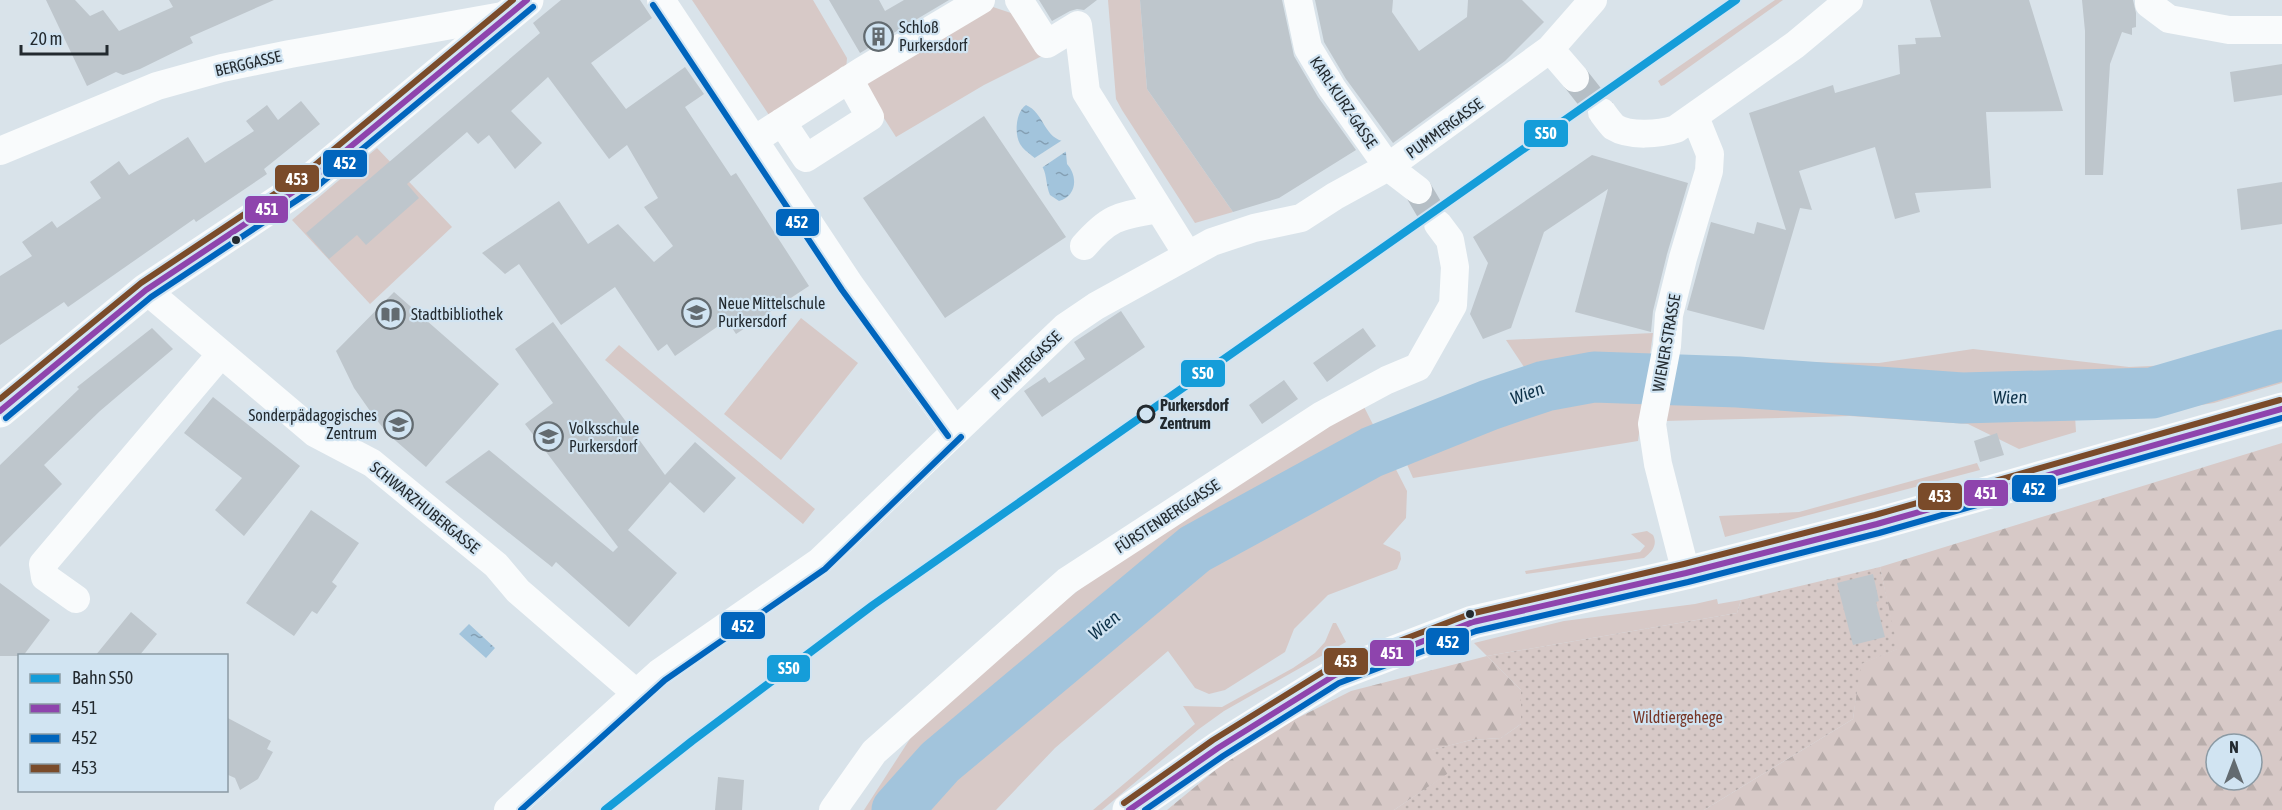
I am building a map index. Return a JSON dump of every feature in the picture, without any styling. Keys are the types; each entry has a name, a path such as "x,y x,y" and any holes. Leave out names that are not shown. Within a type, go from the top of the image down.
{"main road":[{"path":"0,411 146,290 308,182 518,8"},
{"path":"1129,810 1218,748 1335,675 1473,622 1686,573 1877,524 2282,409"}],"street":[{"path":"661,0 850,285 955,431"},
{"path":"754,140 981,0"},
{"path":"1019,0 1047,44 1078,25 1086,92 1187,254"},
{"name":"KARL-KURZ-GASSE","path":"1298,0 1308,48 1332,88 1381,157"},
{"path":"1602,111 1614,127 1635,133 1661,134 1676,129 1795,45 1849,0"},
{"path":"2149,0 2149,4 2169,19 2229,30 2282,30"},
{"name":"PUMMERGASSE","path":"508,810 659,673 819,562 1065,327 1096,306 1212,242 1254,228 1301,218 1335,196 1381,157 1550,49 1579,5"},
{"name":"BERGGASSE","path":"0,152 157,86 290,54 518,8"},
{"path":"1550,49 1575,78"},
{"path":"782,122 806,158 870,117 849,80"},
{"name":"WIENER STRASSE","path":"1686,573 1658,464 1652,424 1666,346 1669,315 1709,171 1710,154 1695,117"},
{"path":"1381,157 1418,190"},
{"path":"1084,246 1100,228 1119,216 1159,208"},
{"name":"FÜRSTENBERGGASSE","path":"833,810 874,752 1067,581 1322,416 1387,380 1418,367 1454,305 1455,267 1450,240 1438,224"},
{"name":"SCHWARZHUBERGASSE","path":"146,290 315,433 372,463 496,565 518,591 636,693"},
{"path":"76,599 45,577 43,564 221,354"}],"green space":[{"path":"692,0 813,0 847,58 846,70 771,118"},
{"path":"1108,0 1140,0 1147,89 1233,212 1195,223 1122,110 1116,99"},
{"path":"1775,0 1783,0 1661,86 1658,81"},
{"path":"990,6 1014,14 1044,55 984,85 896,137 864,87 866,79"},
{"path":"377,148 452,227 370,304 292,220"},
{"path":"801,318 858,363 781,460 724,414"},
{"path":"1653,333 1638,441 1413,478 1389,424 1524,367 1506,340"},
{"path":"2282,337 2282,383 2214,403 2144,414 2075,416 2076,432 2019,449 1968,424 1850,416 1664,421 1679,361 1879,363 1973,349 2129,367 2172,365"},
{"path":"619,345 815,509 803,524 605,360"},
{"path":"1362,403 1407,491 1406,518 1383,544 1400,552 1401,559 1397,569 1328,595 1294,629 1285,652 1225,690 1209,694 1195,688 1168,651 1055,748 996,810 864,810 930,708 1099,574"},
{"path":"2282,443 2282,810 1704,810 1853,719 1860,664 1897,649 1880,567"},
{"path":"1977,463 1980,470 1725,537 1719,516 1799,512"},
{"path":"1647,531 1653,535 1655,542 1652,551 1644,558 1526,574 1525,571 1640,552 1645,546 1631,534"},
{"name":"Wildtiergehege","path":"1880,567 1898,649 1861,664 1853,719 1704,810 1394,810 1453,770 1431,750 1471,740 1501,738 1521,724 1521,690 1487,656 1737,613 1741,600"},
{"path":"1717,599 1718,604 1741,600 1737,613 1487,656 1474,643 1564,621 1695,604"},
{"path":"1333,623 1336,623 1346,642 1224,711 1102,810 1093,810 1195,724 1183,706 1222,707 1293,668 1315,653 1325,642"},
{"path":"1487,656 1521,690 1521,724 1501,738 1471,740 1432,750 1454,770 1394,810 1167,810 1248,743 1351,691"}],"water":[{"path":"1026,105 1037,113 1051,134 1062,141 1067,164 1073,174 1074,185 1069,195 1059,201 1050,195 1041,164 1018,140 1018,117"},
{"path":"469,624 495,648 486,658 459,634"}],"pier":[{"path":"1064,139 1068,150 1040,169 1033,159"}],"building":[{"path":"46,0 75,0 90,16 103,10 119,31 173,7 169,0 274,0 190,37 193,43 140,69 123,75 116,72 87,86"},
{"path":"561,0 640,0 652,18 591,63 626,109 685,67 704,94 685,107 731,176 736,173 809,286 736,334 727,320 675,356 667,344 658,351 615,287 561,325 519,264 505,274 482,253 559,201 588,244 618,224 654,262 673,246 644,207 658,198 627,145 609,159 548,77 511,111 542,143 515,169 489,135 478,144 467,132 407,184 419,198 366,245 357,235 329,259 306,233 540,33 533,23"},
{"name":"Schloß Purkersdorf","path":"829,0 879,0 885,11 904,0 949,0 860,53"},
{"path":"1039,0 1097,0 1084,10 1070,11 1052,21"},
{"path":"1140,0 1282,0 1294,56 1318,97 1356,150 1279,198 1233,212 1147,89"},
{"path":"1315,0 1393,0 1392,12 1419,51 1467,17 1468,0 1522,0 1544,22 1505,61 1393,143 1346,79 1324,42"},
{"path":"1930,0 2029,0 2063,111 1986,112 1991,188 1915,193 1920,212 1895,219 1875,147 1799,171 1812,210 1800,208 1764,330 1687,310 1711,222 1754,234 1757,222 1786,230 1749,113 1833,85 1835,93 1900,74 1898,45 1916,44 1915,38 1941,37"},
{"path":"2082,0 2133,0 2136,13 2136,27 2132,28 2132,35 2122,32 2110,64 2103,175 2085,175 2085,31"},
{"path":"2282,64 2282,95 2234,102 2230,72"},
{"path":"301,101 320,124 264,169 267,174 196,222 194,219 68,307 64,302 0,345 0,276 32,256 22,242 52,221 57,228 101,198 90,182 119,161 129,175 188,137 205,163 254,131 246,121 267,105 278,120"},
{"path":"984,116 1066,237 945,318 863,198"},
{"path":"1592,155 1688,183 1667,254 1653,311 1651,332 1575,312 1608,189 1544,232 1511,328 1483,339 1470,314 1488,263 1473,237"},
{"path":"2282,182 2282,224 2241,230 2237,189"},
{"path":"394,292 499,384 426,467 389,435 375,418 354,388 336,351"},
{"path":"1121,311 1145,347 1042,417 1024,391 1045,377 1049,383 1085,359 1074,342"},
{"path":"553,322 665,475 695,442 736,478 704,513 670,482 628,530 677,573 629,627 556,562 552,567 445,482 489,450 613,552 618,547 525,424 553,403 515,349"},
{"path":"152,328 173,349 100,411 44,465 62,484 0,547 0,465 79,389 77,387"},
{"path":"1363,328 1376,346 1327,382 1313,363"},
{"path":"1284,380 1298,399 1262,424 1249,405"},
{"path":"213,397 300,466 244,536 215,510 242,478 184,433"},
{"path":"1997,433 2004,455 1980,462 1974,441"},
{"path":"311,510 359,543 332,582 337,586 317,614 312,611 294,636 246,603"},
{"path":"1873,574 1879,601 1876,602 1885,637 1853,645 1837,583"},
{"path":"0,583 50,620 24,654 0,656"},
{"path":"131,612 157,634 141,654 97,654"},
{"path":"228,718 271,741 267,749 273,752 258,779 240,790 235,778 228,775"},
{"path":"718,777 744,780 742,810 715,810"}],"waterway":[{"name":"Wien","path":"897,810 940,762 1195,549 1372,452 1489,405 1545,386 1594,377 1738,382 1962,398 2152,393 2282,355"}],"tunnel":[{"path":"1575,78 1602,112"},
{"path":"1418,190 1438,224"}],"rail line":[{"name":"S50","path":"605,810 692,741 873,605 1736,0"}],"transit line":[{"name":"453","path":"0,399 141,283 303,175 513,0"},
{"name":"451","path":"0,411 146,290 308,182 527,0"},
{"name":"452","path":"653,5 842,290 948,436"},
{"name":"452","path":"6,418 151,297 314,189 533,7"},
{"name":"453","path":"1124,803 1213,740 1331,667 1470,614 1684,564 1875,515 2280,400"},
{"name":"451","path":"1129,810 1218,748 1335,675 1473,622 1686,573 1877,524 2282,409"},
{"name":"452","path":"1145,810 1223,756 1339,683 1476,631 1688,582 1879,533 2282,418"},
{"name":"452","path":"521,810 665,680 825,569 961,437"}],"place":[{"name":"Schloß Purkersdorf","path":"878,36"},
{"name":"Neue Mittelschule Purkersdorf","path":"697,312"},
{"name":"Stadtbibliothek","path":"390,314"},
{"name":"Purkersdorf Zentrum","path":"1146,414"},
{"name":"Sonderpädagogisches Zentrum","path":"398,424"},
{"name":"Volksschule Purkersdorf","path":"548,437"}]}
